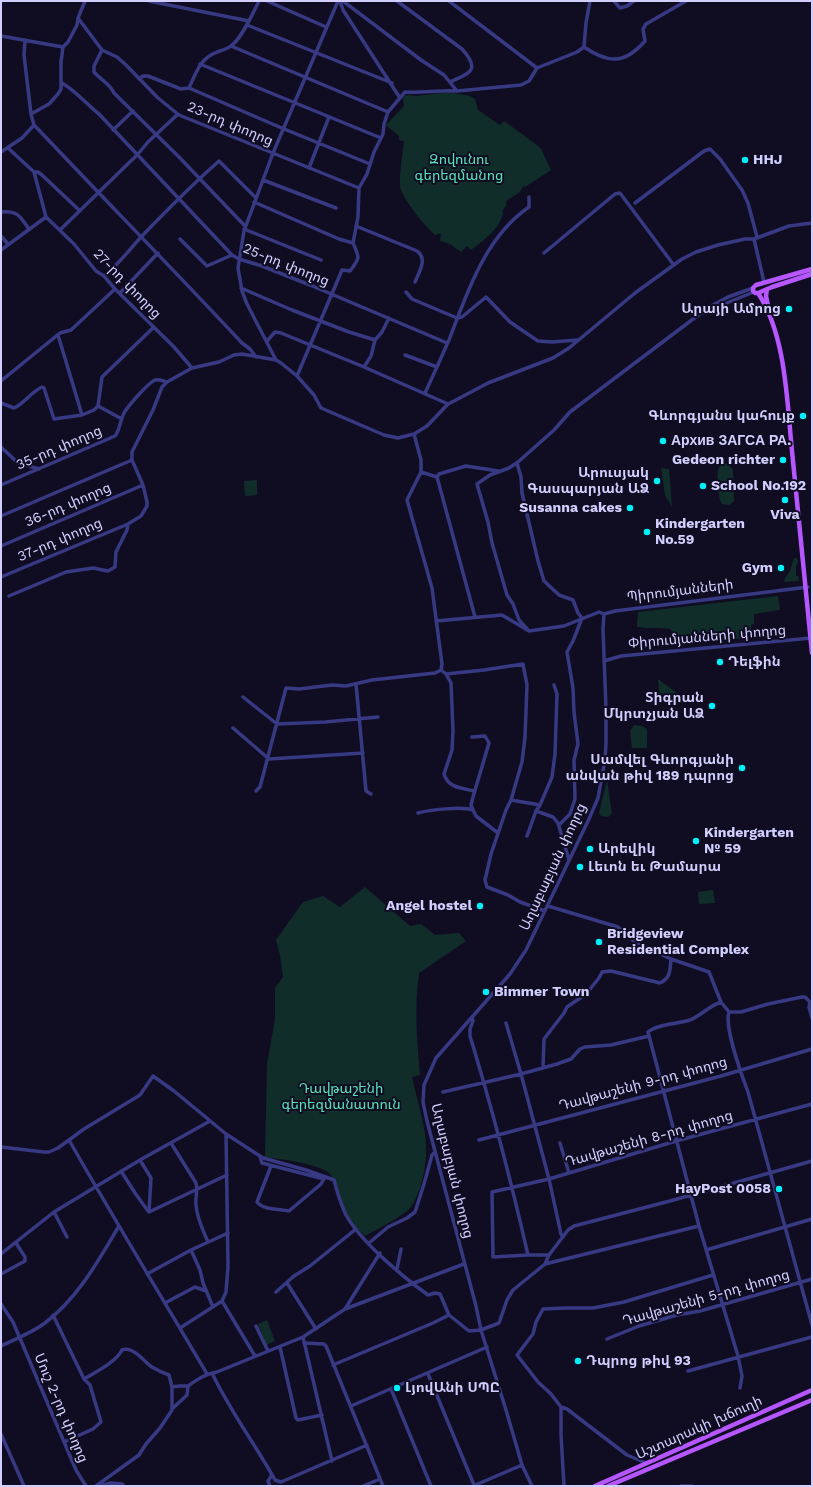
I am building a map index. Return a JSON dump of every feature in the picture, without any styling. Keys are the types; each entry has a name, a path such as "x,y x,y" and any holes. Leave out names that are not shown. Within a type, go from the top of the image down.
{"main road":[{"path":"807,587 784,372 780,350 768,312 764,302 755,291 756,285 812,269"},
{"path":"755,291 770,288 812,274"},
{"path":"767,282 770,288 767,302 787,372 812,653"},
{"name":"Աշտարակի խճուղի","path":"595,1486 812,1390"},
{"name":"Աշտարակի խճուղի","path":"608,1486 621,1483 744,1428 812,1401"},
{"path":"741,1422 744,1428"}],"street":[{"path":"31,114 49,104 58,94 62,83 61,62 63,47 68,42 77,25 78,18 85,1"},
{"path":"148,1 249,20"},
{"path":"189,88 200,64 211,55 231,46 246,25 259,1"},
{"path":"267,1 326,27"},
{"path":"276,360 247,304 239,276 239,259 245,227 254,202 326,27 340,1"},
{"path":"340,1 444,75 457,91"},
{"path":"340,1 343,10 392,83 400,98"},
{"path":"397,1 457,46 470,59 472,68 470,71 450,82"},
{"path":"448,1 536,68"},
{"path":"297,376 342,270 350,271 358,259 353,243 359,188 367,174 381,138 388,112 405,92 418,93 438,90 457,91 521,85 529,81 536,68 578,52 584,47 590,1"},
{"path":"614,1 620,8 622,8 634,1"},
{"path":"584,47 600,56 613,59 626,58 636,52 645,41 643,29 646,24 686,1"},
{"name":"23-րդ փողոց","path":"78,18 102,50 117,57 158,98 178,114 359,188"},
{"path":"246,25 392,83"},
{"path":"1,36 63,47"},
{"path":"25,40 24,55 31,118 34,125 98,193 142,236 256,357"},
{"path":"231,46 388,112"},
{"path":"102,50 94,66 94,72 109,84 114,93 200,178 245,227 321,260"},
{"path":"200,64 294,104 381,138"},
{"path":"139,79 143,76 181,89 189,88 370,164"},
{"name":"25-րդ փողոց","path":"62,83 79,94 180,198 232,255 389,318 447,344"},
{"path":"114,130 133,112"},
{"path":"60,230 178,114"},
{"path":"309,168 318,142 322,137 329,118"},
{"path":"1,152 22,138 34,125"},
{"path":"8,148 34,172 38,172 42,175 80,211"},
{"path":"634,203 704,151 710,149 720,159 742,190 748,204 767,282"},
{"path":"104,276 115,268 122,257 142,236 219,161 256,198"},
{"path":"1,250 46,217 34,172"},
{"path":"263,180 336,208"},
{"path":"544,253 593,211 615,194 620,193 674,264"},
{"path":"425,393 472,283 488,250 517,215 529,207 529,197"},
{"path":"254,202 339,239 353,243"},
{"path":"1,212 8,211 17,213 29,229"},
{"name":"27-րդ փողոց","path":"46,217 74,244 96,271 104,276 115,289 174,347 192,368"},
{"path":"1,516 132,460 134,445 153,410 162,387 167,382 192,368 219,362 234,355 242,354 276,360 297,376 314,396 321,408 384,435 398,438 414,434 427,426 448,404 488,383 553,358 569,348 635,293 674,264 696,252 718,245 756,238 789,226 812,224"},
{"path":"356,226 420,253 422,258 422,266 415,282"},
{"path":"1,236 8,244"},
{"path":"180,239 207,266 232,255"},
{"path":"120,293 158,253"},
{"path":"242,288 292,310 349,332 375,340"},
{"path":"1,381 58,335 72,330 115,289"},
{"path":"529,631 519,620 513,604 507,595 477,484 490,475 517,463 554,430 570,412 616,378 676,330 709,307 728,297 755,291"},
{"path":"406,292 412,299 457,318 462,317 486,297 510,322 538,341 552,342 578,340"},
{"path":"364,367 371,356 375,340 382,332 389,318"},
{"path":"1,403 14,408 42,387 44,388 54,419 82,415 94,410 98,406 102,377 154,327"},
{"path":"266,341 275,332 364,367 448,404"},
{"path":"58,335 82,415"},
{"path":"405,355 437,367"},
{"name":"35-րդ փողոց","path":"1,485 115,436 123,414 129,405 151,383 157,380 167,382"},
{"path":"98,406 122,419"},
{"path":"414,434 421,460 421,472 407,500 432,588 442,664 441,670"},
{"path":"1,447 18,463 39,469"},
{"name":"37-րդ փողոց","path":"1,577 128,524 141,516 147,506 147,502 143,485 132,460"},
{"path":"517,463 521,477 522,493 544,581 559,595 573,600 578,613 582,618 567,652 573,688 578,744 574,760 574,799 570,814 559,825"},
{"path":"437,477 439,474 466,466 499,471"},
{"path":"421,472 437,477"},
{"path":"437,477 475,617"},
{"name":"36-րդ փողոց","path":"1,546 143,485"},
{"path":"9,596 66,572 93,568 102,571 112,570 115,567 116,552 127,530 128,524"},
{"name":"Պիրումյանների","path":"529,631 564,626 599,612 604,614 615,611 807,587"},
{"name":"Աղաբաբյան փողոց","path":"532,1486 522,1465 481,1330 476,1306 426,1121 423,1102 424,1085 436,1058 510,974 526,950 598,798 605,760 606,709 603,629 604,614"},
{"path":"436,622 502,615 529,631"},
{"name":"Փիրումյանների փողոց","path":"604,661 621,656 811,637"},
{"path":"446,674 523,664 527,685 525,736 522,762 511,800 506,810 489,860 485,880 487,887 508,895 520,902 545,911"},
{"path":"441,670 446,674 451,683 453,731 452,750 444,774 448,783 455,787 474,791"},
{"path":"256,791 260,787 269,759 286,688 299,689 356,684 372,680 435,673 441,670"},
{"path":"356,684 366,791 371,794"},
{"path":"527,836 536,811 552,777 556,754 557,689 554,685"},
{"path":"243,697 277,724 325,722 378,717"},
{"path":"233,728 269,759 363,753"},
{"path":"472,737 485,736 489,744 471,805 476,816 498,833"},
{"path":"511,800 540,805"},
{"path":"418,814 435,810 466,808 473,810"},
{"path":"536,811 553,817 559,825 569,860"},
{"path":"548,906 618,928 636,943 671,959 709,972 720,1002 729,1012 741,1012 768,1004 804,997 811,1002 809,1007 812,1018"},
{"path":"543,1068 544,1039 564,1013 566,1006 586,994 602,972 611,971 660,983 666,979 670,972 671,959"},
{"path":"720,1002 714,1004 690,1020 650,1030 648,1032 662,1090 699,1226 738,1356 742,1376 740,1388"},
{"path":"729,1012 727,1017 740,1069 756,1120 812,1326"},
{"path":"472,1017 474,1021 470,1029 470,1036 498,1135 528,1255 549,1255"},
{"path":"506,1023 549,1179 561,1234 563,1237"},
{"path":"443,1092 521,1074 572,1059 580,1049 585,1047 611,1045 649,1036"},
{"name":"Դավթաշենի 9-րդ փողոց","path":"479,1140 534,1126 555,1118 662,1090 700,1082 812,1049"},
{"path":"1,1147 49,1152 58,1148 140,1095 152,1076 174,1091 226,1134 259,1156 325,1178"},
{"name":"Դավթաշենի 8-րդ փողոց","path":"528,1255 493,1258 492,1192 549,1179 676,1141 812,1104"},
{"path":"1,1254 54,1212 140,1160 210,1121"},
{"path":"180,1328 222,1301 226,1292 228,1233 226,1134"},
{"path":"69,1140 147,1274 208,1374"},
{"path":"171,1143 196,1183 196,1210 199,1222 208,1242"},
{"path":"560,1143 569,1173"},
{"path":"369,1243 388,1227 407,1218 415,1212 432,1155 435,1152"},
{"path":"259,1156 262,1162 271,1166 334,1180 346,1215 356,1229 396,1270 412,1283 428,1295 440,1294 449,1315 469,1330 481,1330 499,1323 507,1300 513,1290 545,1264 699,1226"},
{"path":"140,1160 151,1178 149,1212"},
{"path":"545,1264 549,1255 574,1226 649,1207 812,1161"},
{"path":"271,1166 257,1202 261,1206 289,1211 317,1188 325,1178"},
{"path":"122,1171 135,1193 149,1212"},
{"path":"149,1212 227,1174"},
{"path":"54,1212 67,1236"},
{"path":"706,1250 812,1219"},
{"path":"1,1346 44,1323 72,1297 85,1282 119,1226"},
{"path":"276,1292 356,1229"},
{"path":"147,1274 228,1233"},
{"path":"1,1274 25,1261 25,1257 16,1243"},
{"path":"396,1270 401,1249"},
{"path":"192,1250 206,1291 214,1307"},
{"path":"346,1309 380,1253"},
{"path":"172,1387 188,1386 200,1377 303,1337 346,1309 464,1264"},
{"path":"646,1463 627,1454 567,1409 561,1407 551,1394 538,1382 517,1355 533,1334 536,1322 543,1309 572,1307 593,1308 624,1302 713,1275"},
{"name":"Դավթաշենի 5-րդ փողոց","path":"607,1339 639,1326 812,1279"},
{"path":"287,1283 316,1328"},
{"path":"165,1303 194,1287 206,1291"},
{"path":"222,1301 255,1356"},
{"name":"Մուշ 2-րդ փողոց","path":"1,1304 13,1322 76,1470 86,1486"},
{"path":"53,1315 84,1379 90,1384 101,1422 93,1429 64,1442"},
{"path":"333,1365 449,1315"},
{"path":"256,1326 268,1351"},
{"path":"303,1337 332,1461"},
{"path":"688,1371 738,1356 812,1337"},
{"path":"304,1343 324,1344 326,1346 383,1486"},
{"path":"280,1347 296,1418 298,1420 322,1415"},
{"path":"351,1406 428,1374 487,1347"},
{"path":"84,1379 102,1368 120,1354 122,1350 126,1349 135,1352 152,1367 169,1375 172,1387 172,1410"},
{"path":"212,1373 221,1391 275,1480 281,1482 367,1445"},
{"path":"428,1374 474,1486 522,1465"},
{"path":"98,1486 139,1455 172,1410 187,1395 188,1386"},
{"path":"391,1389 431,1486"},
{"path":"561,1407 564,1486"},
{"path":"1,1434 24,1486"},
{"path":"270,1486 268,1481 272,1475"},
{"path":"363,1486 380,1479"},
{"path":"98,1486 111,1482 122,1484 124,1486"},
{"path":"681,1486 692,1486"}],"green space":[{"name":"Զովունու գերեզմանոց","path":"449,92 470,96 475,99 478,110 500,125 504,121 537,145 541,149 551,170 525,187 523,186 520,192 506,201 506,206 503,210 500,222 492,233 471,250 467,246 461,252 450,244 440,241 441,233 435,235 431,231 416,214 403,195 400,180 404,141 399,140 399,136 386,125 404,106 403,98 406,95 417,96"},
{"path":"724,463 728,464 733,470 734,501 729,505 722,504 719,493 718,470"},
{"path":"661,468 669,469 672,507 665,495"},
{"path":"257,480 257,495 245,496 244,481"},
{"path":"794,558 797,558 798,562 796,566 796,576 798,576 799,581 784,582 790,571"},
{"path":"778,596 780,610 754,614 754,624 751,625 751,629 744,630 744,638 677,646 675,643 676,633 672,632 670,629 642,628 637,626 638,612"},
{"path":"658,679 688,701 660,702"},
{"path":"634,725 642,726 647,729 647,748 632,748 630,731"},
{"path":"607,780 612,814 608,817 601,816 599,813"},
{"name":"Դավթաշենի գերեզմանատուն","path":"365,887 410,926 421,924 435,935 459,933 466,941 419,973 416,1012 420,1075 412,1077 425,1132 426,1145 426,1159 420,1188 413,1203 407,1211 365,1236 355,1226 347,1214 334,1181 330,1174 325,1170 309,1165 265,1157 267,1064 275,1019 275,988 283,977 276,940 303,902 323,896 340,907"},
{"path":"713,890 715,903 699,904 698,892"},
{"path":"267,1320 275,1341 266,1345 258,1324"}],"place":[{"name":"HHJ","path":"745,160"},
{"name":"Արայի Ամրոց","path":"789,309"},
{"name":"Գևորգյանս կահույք","path":"803,416"},
{"name":"Архив ЗАГСА РА.","path":"663,441"},
{"name":"Gedeon richter","path":"783,460"},
{"name":"Արուսյակ Գասպարյան ԱՁ","path":"657,481"},
{"name":"School No.192","path":"703,486"},
{"name":"Viva","path":"785,500"},
{"name":"Susanna cakes","path":"630,508"},
{"name":"Kindergarten No.59","path":"647,532"},
{"name":"Gym","path":"781,568"},
{"name":"Դելֆին","path":"720,662"},
{"name":"Տիգրան Մկրտչյան ԱՁ","path":"712,706"},
{"name":"Սամվել Գևորգյանի անվան թիվ 189 դպրոց","path":"742,768"},
{"name":"Kindergarten № 59","path":"696,841"},
{"name":"Արեվիկ","path":"590,849"},
{"name":"Լեւոն եւ Թամարա","path":"580,867"},
{"name":"Angel hostel","path":"480,906"},
{"name":"Bridgeview Residential Complex","path":"599,942"},
{"name":"Bimmer Town","path":"486,992"},
{"name":"HayPost 0058","path":"779,1189"},
{"name":"Դպրոց թիվ 93","path":"578,1361"},
{"name":"ԼյովԱնի ՍՊԸ","path":"397,1388"}]}
